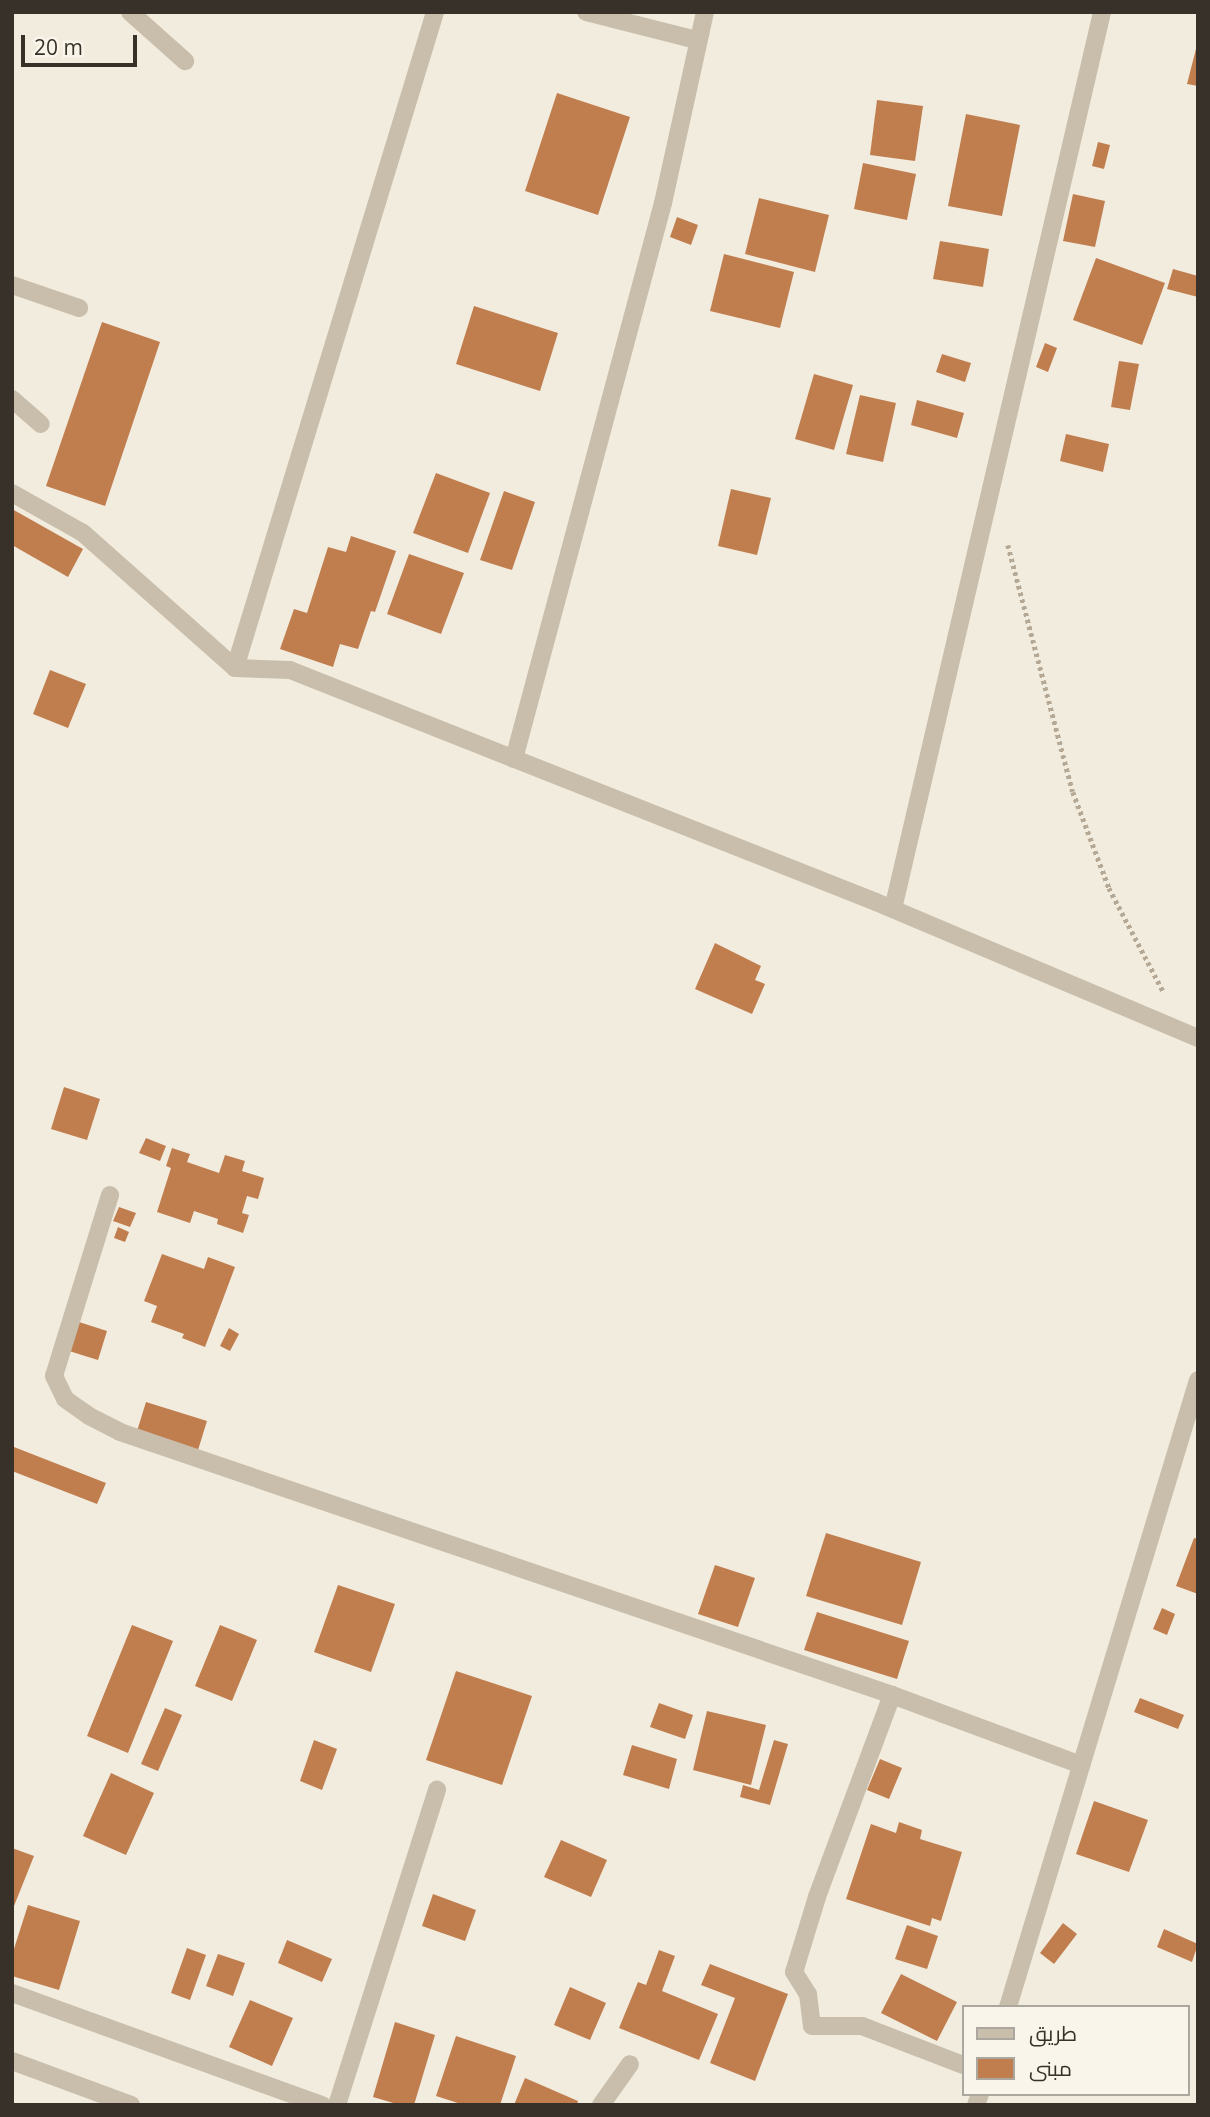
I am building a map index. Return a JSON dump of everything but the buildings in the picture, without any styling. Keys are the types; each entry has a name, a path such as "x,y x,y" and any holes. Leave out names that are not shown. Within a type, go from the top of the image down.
{"street":[{"path":"130,12 184,61"},
{"path":"235,668 435,12"},
{"path":"586,12 697,40"},
{"path":"514,759 663,203 705,12"},
{"path":"893,909 1102,12"},
{"path":"12,285 79,308"},
{"path":"12,399 41,424"},
{"path":"12,493 83,533 235,668 290,670 893,909 1192,1035"},
{"path":"110,1195 54,1376 65,1399 89,1416 120,1432 892,1695 1081,1765"},
{"path":"1009,2005 1198,1380"},
{"path":"892,1695 817,1896 794,1972 808,1994 813,2026 862,2026 962,2066"},
{"path":"337,2105 437,1789"},
{"path":"12,1993 322,2105"},
{"path":"12,2061 131,2105"},
{"path":"601,2105 630,2064"}],"path":[{"path":"1004,532 1073,792 1109,888 1192,1035"}]}
